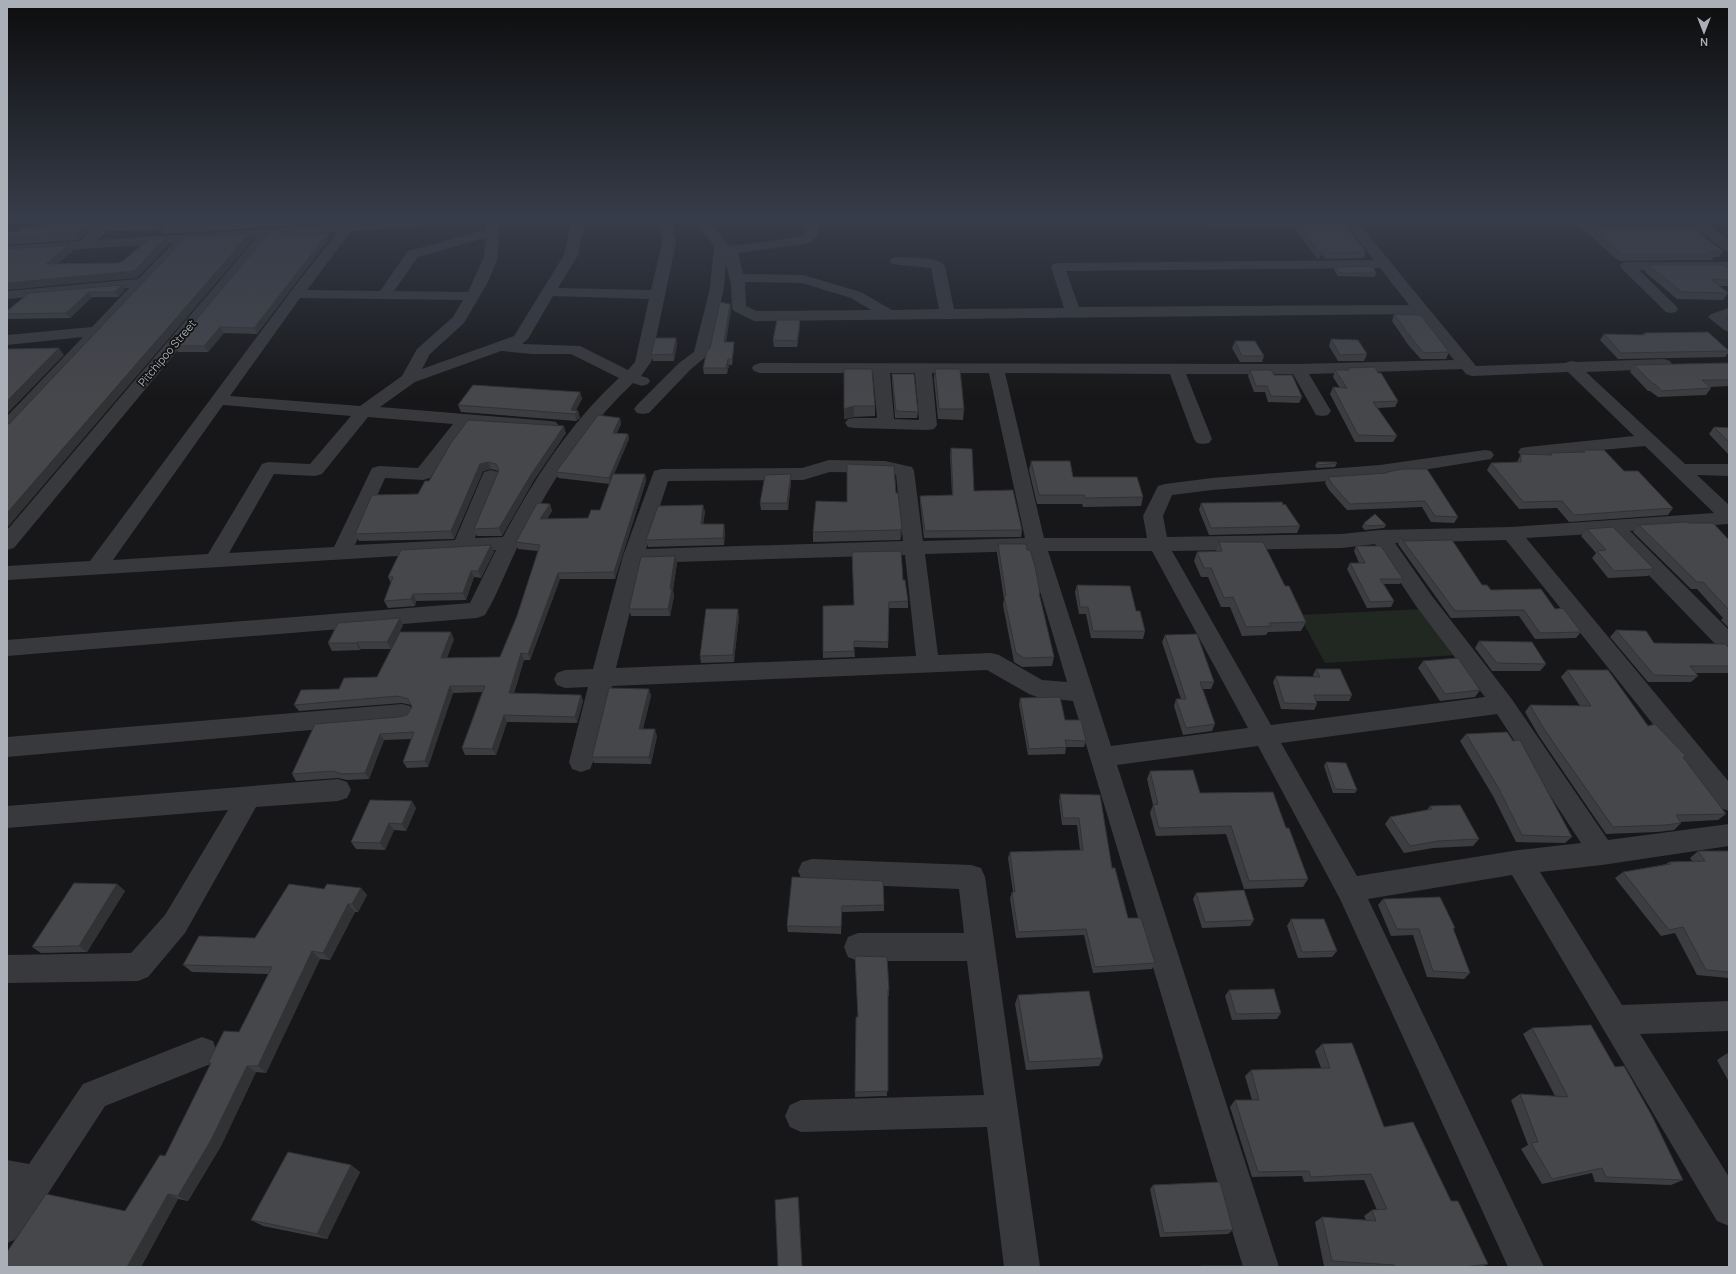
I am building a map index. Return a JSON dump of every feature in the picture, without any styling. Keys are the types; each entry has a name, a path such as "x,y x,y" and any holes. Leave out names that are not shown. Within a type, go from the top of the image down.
{"street":[{"path":"7,426 146,278"},
{"name":"Pitchipoo Street","path":"7,543 229,278"},
{"path":"96,568 308,278"},
{"path":"384,295 396,278"},
{"path":"409,379 423,352 459,320 482,278"},
{"path":"214,561 268,468 315,470 364,411 409,379 520,339 557,278"},
{"path":"7,648 477,610 509,543 551,470 580,428 629,377 638,370 643,362 662,278"},
{"path":"643,409 685,366 701,354 719,278"},
{"path":"736,278 739,308 754,316 1420,309"},
{"path":"767,278 804,279 856,295 889,314"},
{"path":"940,278 947,313"},
{"path":"1062,278 1073,312"},
{"path":"1396,278 1472,371 1571,366 1682,364"},
{"path":"1640,278 1671,309"},
{"path":"7,295 141,283"},
{"path":"550,292 658,295"},
{"path":"296,294 473,296"},
{"path":"1729,312 1716,317 1729,327"},
{"path":"7,340 96,331"},
{"path":"498,347 574,349 629,377 665,387"},
{"path":"760,368 1298,369 1466,364"},
{"path":"1571,366 1729,517"},
{"path":"881,369 886,424"},
{"path":"854,424 928,425 923,369"},
{"path":"996,369 1036,544 1262,1267"},
{"path":"1176,369 1203,439"},
{"path":"1298,369 1322,411"},
{"path":"219,400 580,428"},
{"path":"341,553 379,472 423,474 465,419"},
{"path":"1527,452 1648,440"},
{"path":"1485,455 1380,471 1212,484 1165,490 1153,516 1158,544 1350,890 1526,1267"},
{"path":"581,762 632,556 661,475 803,474 829,466 885,467 905,471 928,664"},
{"path":"1678,469 1729,470"},
{"path":"462,546 491,476"},
{"path":"632,556 1036,544 1274,543 1380,537 1511,533 1729,517"},
{"path":"1613,526 1729,644"},
{"path":"1511,533 1540,567 1582,622 1729,800"},
{"path":"1380,537 1424,601 1503,704 1602,853"},
{"path":"7,573 509,543"},
{"path":"565,679 991,661 1037,688 1082,693"},
{"path":"1102,757 1503,704"},
{"path":"7,747 402,713"},
{"path":"7,817 338,790"},
{"path":"7,969 138,966 175,924 249,797"},
{"path":"1350,890 1519,862 1602,853 1729,835"},
{"path":"1519,862 1616,1020 1729,1210"},
{"path":"812,871 971,877 1022,1267"},
{"path":"858,947 980,948"},
{"path":"1616,1020 1729,1016"},
{"path":"7,1226 22,1180 94,1095 202,1052"},
{"path":"801,1116 1002,1111"}],"shaded area":[{"path":"1424,609 1458,655 1325,663 1299,615"}],"building":[{"path":"7,278 55,278 7,283"},
{"path":"147,278 211,278 7,513 7,424 9,424"},
{"path":"231,278 292,278 254,328 220,327 204,346 174,346"},
{"path":"1665,278 1729,278 1729,280 1711,279 1728,293 1682,292"},
{"path":"122,285 115,292 89,292 66,313 7,314 7,311 29,293"},
{"path":"720,302 730,304 724,342 734,342 732,359 728,359 726,368 703,368 707,351 710,348"},
{"path":"1394,314 1421,315 1449,352 1424,353"},
{"path":"777,320 800,320 797,341 773,340"},
{"path":"1708,332 1729,351 1621,353 1604,334 1646,335 1644,333"},
{"path":"655,338 676,338 673,354 651,355"},
{"path":"1331,339 1358,340 1367,354 1340,355"},
{"path":"1235,341 1255,341 1264,356 1242,356"},
{"path":"59,348 7,401 7,349"},
{"path":"1729,363 1729,380 1702,380 1711,388 1662,391 1634,365"},
{"path":"1375,367 1378,373 1381,373 1398,401 1373,402 1397,436 1358,435 1333,387 1347,388 1335,370"},
{"path":"844,369 872,369 875,406 854,406 844,409"},
{"path":"935,369 960,369 964,409 939,409"},
{"path":"1250,370 1271,370 1274,375 1292,375 1302,397 1271,396 1267,386 1256,386"},
{"path":"892,374 914,374 918,412 896,411"},
{"path":"473,385 580,392 571,410 578,411 575,414 458,405"},
{"path":"598,415 620,418 613,433 628,434 609,478 556,472"},
{"path":"468,420 564,426 532,473 499,528 474,529 499,470 496,464 488,462 480,464 451,531 355,534 372,495 418,494 425,481 429,481 451,443"},
{"path":"1714,427 1729,428 1729,442"},
{"path":"951,448 972,449 974,491 1013,490 1022,530 925,531 920,496 953,495"},
{"path":"1583,450 1604,450 1624,471 1638,471 1673,508 1574,515 1562,501 1523,502 1491,463 1521,462 1521,454 1552,455 1550,453 1585,452"},
{"path":"1031,461 1070,461 1073,477 1137,477 1143,497 1085,498 1084,495 1039,495"},
{"path":"1317,462 1335,462 1337,463 1319,465"},
{"path":"847,464 894,466 896,493 898,493 902,528 900,530 813,532 816,501 847,502"},
{"path":"1403,469 1427,469 1458,517 1435,516 1425,501 1350,504 1332,484 1328,477 1387,473"},
{"path":"613,474 645,474 614,572 558,573 528,654 521,653 509,693 581,695 575,717 504,715 492,749 462,748 485,686 450,686 425,761 403,762 414,732 380,734 365,773 342,774 333,771 292,774 315,724 399,717 407,715 412,707 408,699 398,696 294,705 301,690 339,689 344,678 377,677 400,632 451,632 441,658 500,657 517,616 540,545 516,542 537,503 550,504 540,519 588,518 591,510 600,510"},
{"path":"791,474 787,503 760,503 765,475"},
{"path":"1282,502 1300,526 1211,528 1201,503"},
{"path":"703,505 701,524 724,524 723,538 646,540 658,506"},
{"path":"1375,514 1386,525 1367,526 1364,523"},
{"path":"1687,522 1713,523 1729,540 1729,610 1703,582 1697,582 1639,525"},
{"path":"1613,527 1654,569 1614,571 1597,551 1606,550 1587,529"},
{"path":"1401,538 1405,541 1452,540 1482,585 1487,585 1491,590 1541,589 1555,609 1563,608 1581,632 1540,633 1524,610 1455,611"},
{"path":"1219,542 1263,542 1285,586 1289,586 1306,622 1269,623 1271,626 1246,627 1233,597 1224,598 1211,568 1204,568 1197,552 1222,551"},
{"path":"998,544 1026,544 1027,550 1030,550 1035,566 1039,593 1054,657 1024,658 1016,653 1004,596 1006,596"},
{"path":"491,545 478,571 471,571 463,593 413,594 411,599 384,601 393,577 388,577 401,550"},
{"path":"1356,546 1381,546 1403,579 1380,579 1394,601 1370,602 1350,563 1365,563"},
{"path":"901,551 903,580 905,580 908,601 889,602 888,642 854,641 854,651 823,652 823,606 854,605 852,552"},
{"path":"675,556 670,589 672,589 668,609 629,609 641,557"},
{"path":"1077,585 1130,586 1136,611 1140,611 1145,631 1093,631 1088,607 1080,607"},
{"path":"706,609 738,609 733,655 700,656"},
{"path":"400,618 387,642 328,643 338,623"},
{"path":"1616,630 1646,631 1654,643 1725,644 1729,648 1729,666 1690,666 1698,676 1654,675"},
{"path":"1197,634 1214,682 1200,682 1215,724 1186,728 1176,699 1186,699 1165,635"},
{"path":"1479,641 1532,642 1546,664 1497,663"},
{"path":"1458,658 1480,690 1445,694 1423,661"},
{"path":"1316,669 1340,669 1352,695 1314,695 1317,704 1284,703 1276,676 1320,677"},
{"path":"1567,670 1608,670 1648,726 1655,724 1686,756 1683,757 1726,814 1676,815 1681,823 1613,827 1544,729 1530,705 1591,706"},
{"path":"609,688 649,689 639,729 655,729 649,757 592,757"},
{"path":"1060,697 1065,720 1081,720 1086,741 1065,740 1067,747 1029,749 1020,698"},
{"path":"1507,732 1513,741 1520,740 1572,837 1522,835 1499,789 1466,734"},
{"path":"1326,762 1346,763 1357,790 1335,789"},
{"path":"1193,770 1200,793 1273,792 1286,828 1289,828 1308,879 1249,881 1231,826 1159,828 1153,805 1158,804 1150,771"},
{"path":"1060,794 1100,795 1112,868 1115,868 1128,918 1141,918 1155,963 1095,967 1086,929 1018,932 1012,892 1015,892 1010,852 1083,850 1079,818 1063,818"},
{"path":"370,800 412,801 402,824 389,823 380,843 351,842"},
{"path":"1460,805 1479,839 1438,841 1410,846 1390,817 1432,809 1430,806"},
{"path":"1698,851 1729,851 1729,972 1706,970 1683,927 1669,930 1623,872 1671,864 1669,862 1705,861"},
{"path":"792,877 883,881 884,905 842,906 841,927 787,926"},
{"path":"74,883 117,884 79,946 32,947"},
{"path":"289,884 324,889 327,884 361,888 352,904 348,904 323,953 312,951 258,1066 247,1066 211,1140 178,1196 168,1194 127,1267 7,1267 7,1252 46,1194 125,1211 160,1155 165,1156 211,1063 208,1063 224,1031 239,1032 272,967 183,965 199,936 255,938"},
{"path":"1244,890 1254,920 1205,922 1196,893"},
{"path":"1440,897 1455,928 1453,928 1470,973 1433,971 1419,929 1397,929 1383,899"},
{"path":"1291,919 1324,919 1337,951 1302,952"},
{"path":"855,956 887,957 889,990 888,1091 855,1092 856,1017 858,1017"},
{"path":"1274,989 1281,1013 1236,1014 1229,990"},
{"path":"1089,991 1103,1058 1029,1062 1018,995"},
{"path":"1591,1025 1615,1067 1624,1066 1652,1116 1683,1180 1606,1177 1602,1168 1552,1179 1531,1143 1538,1142 1520,1094 1568,1097 1532,1028"},
{"path":"1352,1043 1384,1127 1413,1122 1451,1201 1458,1201 1488,1264 1464,1267 1395,1267 1394,1265 1332,1261 1322,1217 1376,1221 1372,1210 1387,1209 1371,1174 1311,1177 1309,1171 1258,1172 1235,1100 1259,1100 1251,1070 1330,1068 1322,1044"},
{"path":"288,1152 351,1165 317,1234 251,1220"},
{"path":"1220,1182 1233,1230 1164,1233 1153,1185"},
{"path":"798,1197 802,1267 778,1267 775,1200"},
{"path":"1242,1266 1242,1267 1201,1267"}]}
